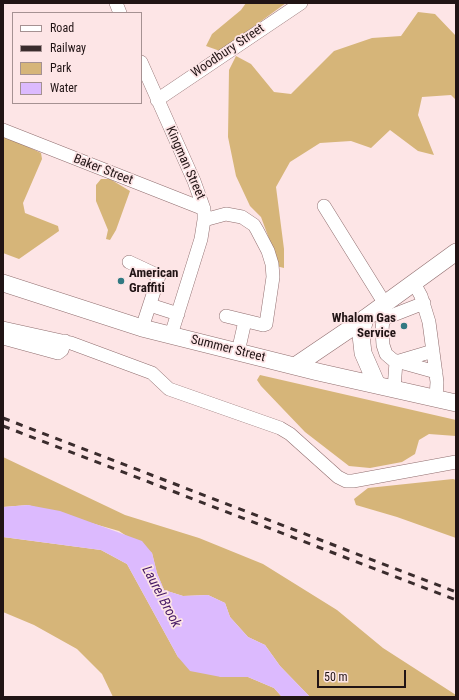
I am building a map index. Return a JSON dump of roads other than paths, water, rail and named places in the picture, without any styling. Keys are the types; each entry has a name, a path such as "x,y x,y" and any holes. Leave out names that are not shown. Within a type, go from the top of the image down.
{"main road":[{"path":"294,366 377,313 456,252"},
{"name":"Summer Street","path":"3,283 142,328 294,366 456,403"},
{"path":"376,385 363,353 361,335 377,313"}],"street":[{"name":"Woodbury Street","path":"157,100 301,3"},
{"name":"Kingman Street","path":"142,64 194,181 204,214 200,246 171,335"},
{"name":"Baker Street","path":"3,130 204,214"},
{"path":"324,206 377,313 382,330 384,349 389,357 396,362 436,372"},
{"path":"204,214 226,214 242,217 254,225 268,251 273,277 266,324 263,325 226,316"},
{"path":"129,262 159,276 142,328"},
{"path":"414,283 424,303 429,322 436,372 436,398"},
{"path":"377,313 424,303"},
{"path":"150,305 178,314"},
{"path":"238,352 245,320"},
{"path":"3,328 65,341 152,373 169,389 280,428 290,434 338,477 346,481 456,462"},
{"path":"3,338 58,353 62,350 65,341"},
{"path":"396,362 433,351"},
{"path":"394,388 396,362"}],"water":[{"name":"Laurel Brook","path":"28,505 60,511 142,541 152,553 157,573 164,590 183,596 208,595 225,603 230,617 248,637 265,645 280,666 310,697 282,697 274,688 248,677 221,677 190,671 178,657 127,564 101,550 3,537 3,507"}],"railway":[{"path":"3,418 456,592"},
{"path":"3,426 456,600"}],"place":[{"name":"American Graffiti","path":"121,281"},
{"name":"Whalom Gas Service","path":"404,326"}]}
